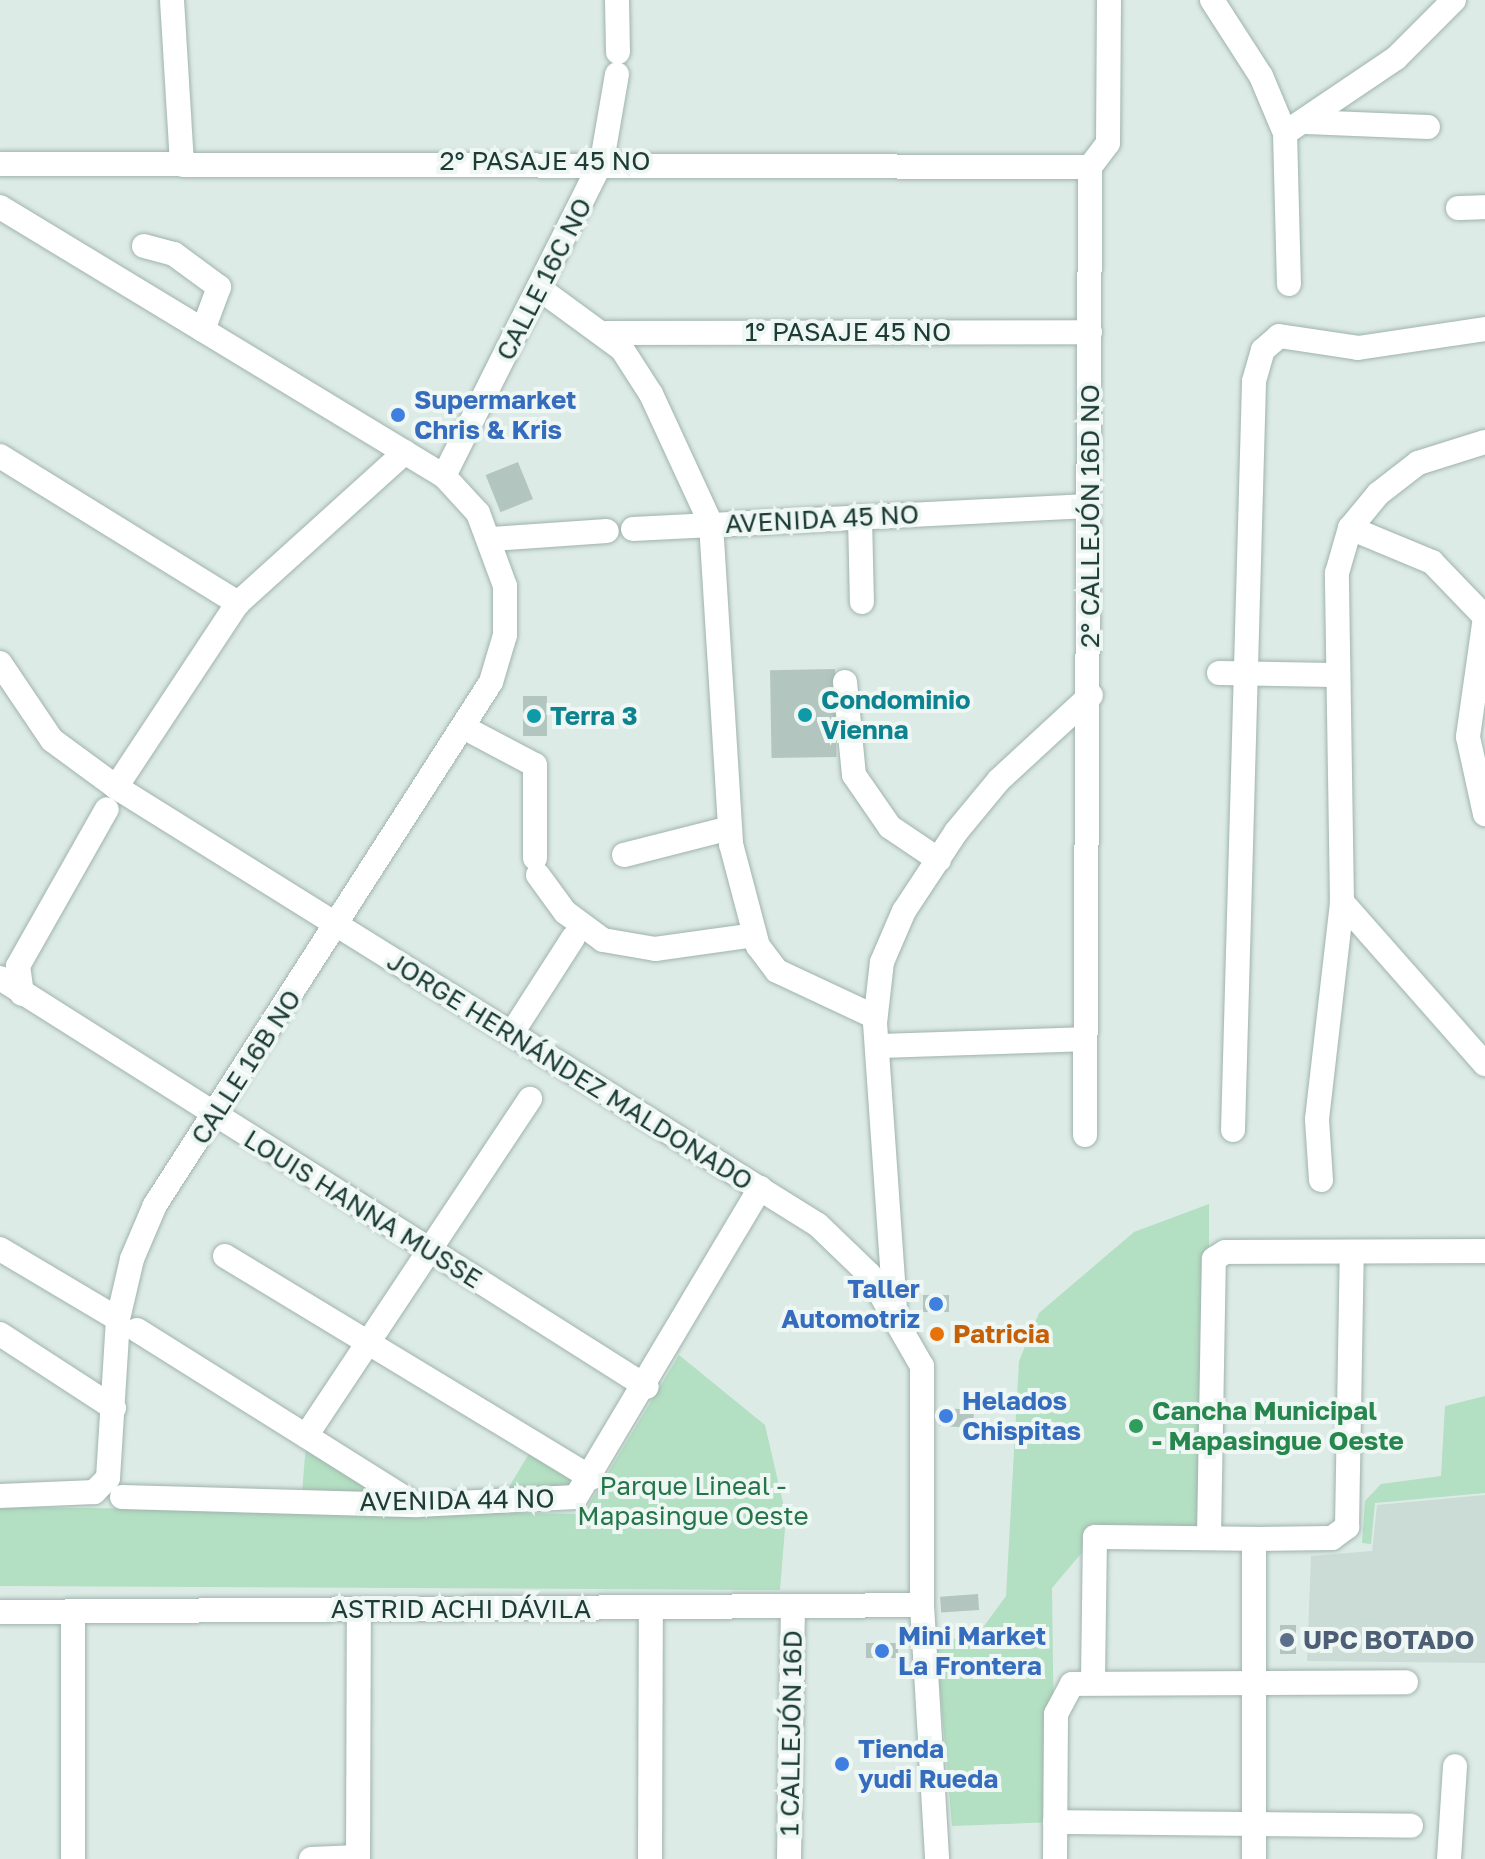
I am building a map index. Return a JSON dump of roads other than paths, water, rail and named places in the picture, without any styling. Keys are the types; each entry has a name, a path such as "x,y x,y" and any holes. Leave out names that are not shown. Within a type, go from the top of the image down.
{"street":[{"path":"172,0 182,165"},
{"name":"CALLE 16C NO","path":"444,476 602,161 618,63 617,0"},
{"name":"2° CALLEJÓN 16D NO","path":"1085,1135 1091,695 1088,506 1090,167 1108,143 1109,0"},
{"path":"1212,0 1296,128 1289,284"},
{"path":"1296,128 1396,58 1454,0"},
{"path":"1296,128 1428,127"},
{"name":"2° PASAJE 45 NO","path":"0,164 602,161 1090,167"},
{"path":"0,207 444,476 492,539 607,531"},
{"path":"1458,208 1485,207"},
{"path":"144,246 174,254 219,287 203,330"},
{"name":"AVENIDA 45 NO","path":"540,289 607,333 651,394 711,524 1088,506"},
{"path":"1233,1130 1250,673 1254,381 1263,350 1279,336 1358,348 1485,329"},
{"name":"1° PASAJE 45 NO","path":"607,333 1090,332"},
{"path":"1321,1180 1317,1119 1342,902 1334,675 1337,573 1350,528 1378,494 1418,463 1485,442"},
{"path":"22,994 18,966 112,798 238,603 405,452"},
{"path":"0,456 238,603"},
{"path":"860,517 862,602"},
{"path":"633,529 711,524 730,828 754,935 777,971 875,1017"},
{"path":"1350,528 1432,562 1485,617 1468,737 1485,814"},
{"name":"CALLE 16B NO","path":"112,1492 114,1408 127,1324 132,1259 155,1205 337,928 491,682 505,610 492,539"},
{"name":"JORGE HERNÁNDEZ MALDONADO","path":"0,663 52,740 112,798 512,1033 818,1225 895,1309 922,1366 922,1605 937,1859"},
{"path":"1219,673 1334,675"},
{"path":"845,682 854,775 890,827 939,860"},
{"path":"895,1309 875,1017 892,936 939,860 999,780 1091,695"},
{"path":"463,727 535,765 536,867 565,912 603,940 655,949 754,935"},
{"path":"624,855 730,828"},
{"path":"1342,902 1485,1064"},
{"path":"512,1033 573,938"},
{"name":"LOUIS HANNA MUSSE","path":"0,978 429,1253 647,1387"},
{"path":"878,1046 1085,1039"},
{"path":"306,1436 530,1099"},
{"name":"AVENIDA 44 NO","path":"0,1496 112,1492 417,1505 576,1497 647,1387 760,1188"},
{"path":"0,1249 127,1324 417,1505"},
{"path":"1209,1537 1214,1259 1225,1252 1485,1251"},
{"path":"1093,1679 1095,1537 1332,1538 1347,1527 1352,1252"},
{"path":"225,1256 371,1341 591,1478"},
{"path":"0,1334 114,1408"},
{"path":"0,1477 27,1496"},
{"path":"1254,1539 1254,1859"},
{"name":"ASTRID ACHI DÁVILA","path":"0,1612 922,1605"},
{"name":"1 CALLEJÓN 16D","path":"789,1859 793,1606"},
{"path":"650,1859 651,1607"},
{"path":"311,1859 358,1858 359,1610"},
{"path":"73,1612 73,1859"},
{"path":"1055,1859 1058,1700 1072,1684 1093,1679 1406,1682"},
{"path":"1449,1859 1455,1766"},
{"path":"1055,1822 1411,1826"}],"place":[{"name":"Supermarket Chris & Kris","path":"398,415"},
{"name":"Condominio Vienna","path":"805,715"},
{"name":"Terra 3","path":"534,716"},
{"name":"Taller Automotriz","path":"936,1304"},
{"name":"Patricia","path":"937,1334"},
{"name":"Helados Chispitas","path":"946,1416"},
{"name":"Cancha Municipal - Mapasingue Oeste","path":"1136,1426"},
{"name":"UPC BOTADO","path":"1287,1640"},
{"name":"Mini Market La Frontera","path":"882,1651"},
{"name":"Tienda yudi Rueda","path":"842,1764"}],"park label":[{"name":"Parque Lineal - Mapasingue Oeste","path":"693,1501"}]}
